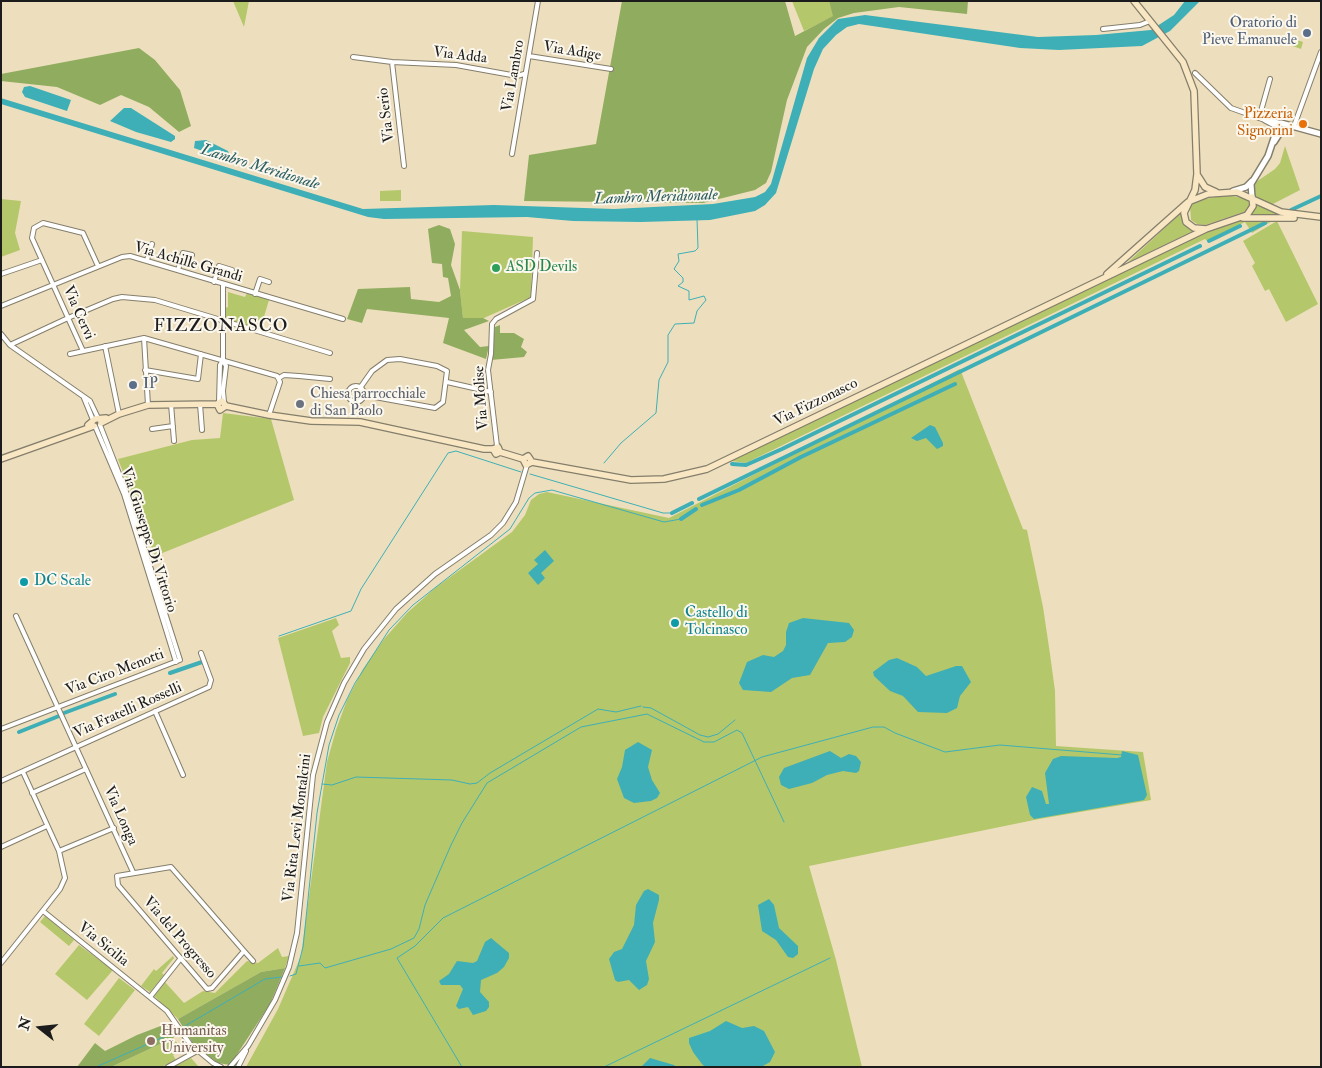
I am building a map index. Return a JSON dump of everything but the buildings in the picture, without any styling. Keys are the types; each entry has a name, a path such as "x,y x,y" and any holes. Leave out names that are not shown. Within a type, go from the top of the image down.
{"main road":[{"path":"1134,1 1175,50 1188,72 1194,91 1197,174 1195,190 1184,213 1186,222 1194,228 1206,230"},
{"path":"1197,174 1204,187 1217,192"},
{"path":"1188,202 1202,195 1231,191 1252,197 1281,212 1321,218"},
{"path":"1239,218 1247,216 1252,210 1252,197"},
{"name":"Via Fizzonasco","path":"1096,282 1129,256 1188,202"},
{"path":"1239,218 1321,218"},
{"name":"Via Fizzonasco","path":"496,449 523,459 528,456 528,465 631,480 664,479 707,469 1206,230 1239,218"},
{"path":"1,459 148,404 221,404 269,415 311,421 360,422 496,449"}],"street":[{"name":"Via Lambro","path":"512,154 524,74 529,56 538,1"},
{"path":"1103,29 1153,24"},
{"path":"1294,126 1321,52"},
{"name":"Via Adige","path":"529,56 611,69"},
{"name":"Via Adda","path":"353,58 456,65 515,76 524,74"},
{"name":"Via Serio","path":"392,62 404,166"},
{"path":"1195,73 1231,108 1281,127 1294,126 1321,134"},
{"path":"1260,119 1270,79"},
{"path":"1252,197 1250,189 1281,127"},
{"path":"1231,191 1246,186 1255,177"},
{"name":"Via Cervi","path":"83,351 32,235 34,228 43,223 83,233 98,266"},
{"path":"147,260 152,244"},
{"path":"178,270 184,253 192,255"},
{"name":"Via Molise","path":"496,449 488,370 492,346 492,324 496,319 534,299 537,253"},
{"name":"Via Achille Grandi","path":"1,306 126,256 147,260 223,285 343,320"},
{"path":"1,274 42,260"},
{"path":"214,282 219,266 232,270"},
{"path":"255,294 260,279 269,282"},
{"path":"221,404 226,366 223,360 223,285"},
{"path":"10,345 68,318 122,297 155,300 222,322 330,353"},
{"name":"Via Giuseppe Di Vittorio","path":"1,334 10,345 92,404 97,422 114,463 178,661"},
{"path":"70,354 144,338 279,378 299,376 330,379"},
{"path":"144,338 148,404"},
{"path":"105,346 119,414"},
{"path":"145,370 198,379 201,354"},
{"path":"393,359 442,368 447,371 443,402 435,408 364,395 360,388 376,367 393,359"},
{"path":"269,415 280,382 279,378"},
{"path":"447,382 491,392"},
{"path":"360,388 352,388 349,394 350,399 359,402 364,395"},
{"path":"170,404 174,441"},
{"path":"200,404 202,430"},
{"path":"152,429 173,426"},
{"name":"Via Rita Levi Montalcini","path":"238,1067 275,1000 289,966 298,921 313,776 327,722 344,683 364,649 396,609 435,574 490,535 503,523 516,502 528,465"},
{"name":"Via Longa","path":"16,616 133,872"},
{"name":"Via Fratelli Rosselli","path":"1,781 211,685 201,653"},
{"name":"Via Ciro Menotti","path":"1,729 178,661"},
{"path":"155,712 183,775"},
{"path":"32,793 86,769"},
{"path":"1,962 64,885 66,878 59,851 23,772"},
{"path":"1,847 47,826"},
{"path":"59,851 114,828"},
{"path":"133,872 172,867 253,962"},
{"name":"Via del Progresso","path":"133,872 117,876 118,885 209,989 244,951"},
{"name":"Via Sicilia","path":"42,911 172,1015 187,1041 214,1065 221,1067"},
{"path":"150,997 181,958"},
{"name":"Via Rita Levi Montalcini","path":"230,1067 248,1046"},
{"path":"168,1067 197,1051"}],"green space":[{"path":"233,1 249,1 244,27"},
{"path":"622,1 785,1 795,36 833,16 829,1 968,1 967,14 899,7 854,13 838,18 824,29 807,47 787,100 771,172 766,183 755,190 703,203 524,201 529,155 596,144"},
{"path":"792,1 829,1 834,16 804,31"},
{"path":"1289,37 1303,42 1301,49 1287,44"},
{"path":"139,48 155,60 180,90 191,126 179,132 149,107 121,95 100,105 57,87 1,81 1,74"},
{"path":"1285,146 1300,190 1271,205 1253,195 1253,187 1256,182 1275,169 1280,163"},
{"path":"401,190 401,201 380,201 380,191"},
{"path":"1226,195 1243,198 1250,202 1250,208 1247,211 1205,225 1197,224 1191,220 1190,206 1195,201"},
{"path":"1,199 21,201 15,233 20,250 1,257"},
{"path":"1255,201 1276,212 1277,214 1252,214"},
{"path":"1181,213 1186,226 1193,231 1127,263"},
{"path":"1243,220 1274,220 1252,233 1245,222 1207,241 1205,239 746,463 731,461 1183,243 1227,223"},
{"path":"1277,221 1318,304 1286,322 1269,289 1265,291 1252,266 1255,263 1243,241"},
{"path":"439,225 450,229 455,244 451,265 460,290 463,318 483,318 489,321 464,330 480,347 489,346 486,359 443,343 449,318 367,309 362,323 347,319 358,289 410,287 411,299 439,302 451,296 448,278 443,277 442,264 432,263 428,229"},
{"name":"ASD Devils","path":"462,231 533,237 531,297 484,318 463,318 460,290"},
{"path":"228,292 245,297 247,293 269,300 260,330 226,320 225,308 228,307"},
{"path":"500,325 500,333 514,333 524,339 521,347 527,352 524,357 491,360 495,327"},
{"path":"960,369 1023,529 1027,530 1043,607 1055,691 1056,746 1143,752 1151,800 1039,819 809,866 836,960 862,1067 246,1067 278,1009 301,956 327,762 336,730 347,700 363,669 384,639 407,613 435,588 512,532 525,515 531,500 539,494 547,492 669,518"},
{"path":"223,413 271,419 294,500 155,556 118,459 192,440 220,438"},
{"path":"336,618 339,625 332,631 341,658 350,657 350,663 323,717 319,733 303,736 278,638"},
{"path":"45,916 74,940 69,946 40,922"},
{"path":"79,945 113,970 87,1000 55,974"},
{"path":"278,948 282,957 289,956 285,968 261,972 178,1019 154,996 165,982 184,1003 203,991 215,993 247,961 258,963"},
{"path":"173,956 174,958 162,973 164,975 150,992 141,986 154,969 156,971"},
{"path":"285,968 270,1004 230,1065 218,1063 194,1045 178,1019 261,972"},
{"path":"119,978 135,990 99,1036 84,1024"},
{"path":"171,1022 176,1035 173,1038 111,1067 77,1067 95,1043 105,1051 137,1035"},
{"path":"173,1038 182,1049 173,1055 176,1060 162,1067 111,1067"},
{"path":"191,1058 199,1067 173,1067"}],"water":[{"path":"1185,1 1200,1 1170,31 1142,46 1059,50 1020,48 859,24 847,27 836,35 823,49 814,69 776,193 765,205 755,211 710,220 641,222 573,221 527,217 384,219 368,217 1,104 1,98 363,209 494,205 614,209 713,204 755,197 765,192 771,184 807,58 819,38 838,19 865,15 1038,37 1096,35 1151,30 1174,15"},
{"path":"30,86 71,100 67,111 25,97 22,92 24,87"},
{"path":"124,108 131,108 175,136 175,139 171,142 136,132 110,121"},
{"path":"206,140 228,151 231,161 194,148 195,141"},
{"path":"930,425 935,427 943,443 943,446 937,449 926,438 917,441 911,438"},
{"path":"545,550 554,561 541,573 545,578 538,585 528,573 538,564 534,560"},
{"path":"803,618 849,623 854,630 852,637 845,642 828,643 810,675 792,678 771,692 743,690 739,683 747,662 763,655 774,657 783,651 786,645 786,632 789,623"},
{"path":"897,658 917,667 926,676 956,666 962,666 971,682 960,696 957,708 947,713 918,712 903,696 890,691 874,676 873,672 889,660"},
{"path":"638,742 652,750 648,767 652,780 660,793 657,798 651,801 634,803 624,798 617,779 622,767 625,750"},
{"path":"830,751 841,758 849,754 856,756 861,762 859,771 856,773 843,771 827,775 812,783 789,789 781,785 779,777 784,768"},
{"path":"1122,751 1138,755 1147,795 1144,800 1034,819 1030,815 1026,797 1032,787 1042,791 1046,804 1049,804 1045,773 1053,759 1061,756 1117,758 1121,757"},
{"path":"648,889 659,895 659,900 653,923 655,942 646,961 649,979 647,985 639,990 629,980 618,982 615,980 609,959 614,952 622,949 634,925 636,905 644,891"},
{"path":"769,899 774,905 779,928 798,946 798,954 793,958 788,957 776,940 762,931 758,905"},
{"path":"491,938 509,953 509,958 504,967 497,973 481,980 480,992 489,1002 489,1007 486,1011 473,1015 468,1007 459,1009 456,1006 463,989 460,985 441,985 439,981 449,974 457,961 473,963 477,961 485,942"},
{"path":"726,1021 742,1028 754,1026 764,1031 775,1052 770,1062 761,1067 705,1067 693,1052 689,1038 710,1031"},
{"path":"650,1058 674,1065 676,1067 641,1067"}],"waterway":[{"path":"1291,210 1321,196"},
{"path":"604,463 621,443 656,413 659,380 668,362 668,335 675,324 694,323 697,311 706,300 704,296 689,300 689,291 678,286 683,282 683,278 674,269 679,261 678,254 695,251 698,248 697,219"},
{"path":"699,499 1265,223"},
{"path":"1209,241 1240,226"},
{"path":"732,464 746,465 782,449 1200,246"},
{"path":"702,505 739,490 801,457 955,384"},
{"path":"279,636 351,611 361,589 448,453 456,451 521,472"},
{"path":"530,474 663,513 672,513"},
{"path":"290,976 296,974 303,947 317,813 329,745 339,715 355,683 389,630 413,605 510,529 529,498 535,493 552,490 664,522 681,519"},
{"path":"672,513 692,503"},
{"path":"681,519 696,509"},
{"path":"170,673 202,662"},
{"path":"64,713 115,694"},
{"path":"322,784 332,785 356,777 452,780 470,784 477,783 490,773 598,709 616,712 641,706"},
{"path":"643,707 651,708 700,735 708,737 718,734 735,720"},
{"path":"299,966 320,963 325,968 391,949 414,938 419,929 425,905 451,845 462,823 487,783 581,727 647,714 704,742 714,742 737,730 742,733 784,822"},
{"path":"19,732 59,716"},
{"path":"462,1067 397,958 415,946 443,918 762,757 873,727 884,727 945,752 1000,745 1122,755"},
{"path":"604,1067 830,958"},
{"path":"185,1026 265,979 282,977"},
{"path":"96,1067 177,1031"}],"place":[{"name":"Oratorio di Pieve Emanuele","path":"1307,33"},
{"name":"Pizzeria Signorini","path":"1303,124"},
{"name":"ASD Devils","path":"496,268"},
{"name":"IP","path":"133,385"},
{"name":"Chiesa parrocchiale di San Paolo","path":"300,404"},
{"name":"DC Scale","path":"24,582"},
{"name":"Castello di Tolcinasco","path":"675,623"},
{"name":"Humanitas University","path":"151,1041"}],"district":[{"name":"FIZZONASCO","path":"221,327"}],"water label":[{"name":"Lambro Meridionale","path":"260,168"},
{"name":"Lambro Meridionale","path":"656,198"}]}
